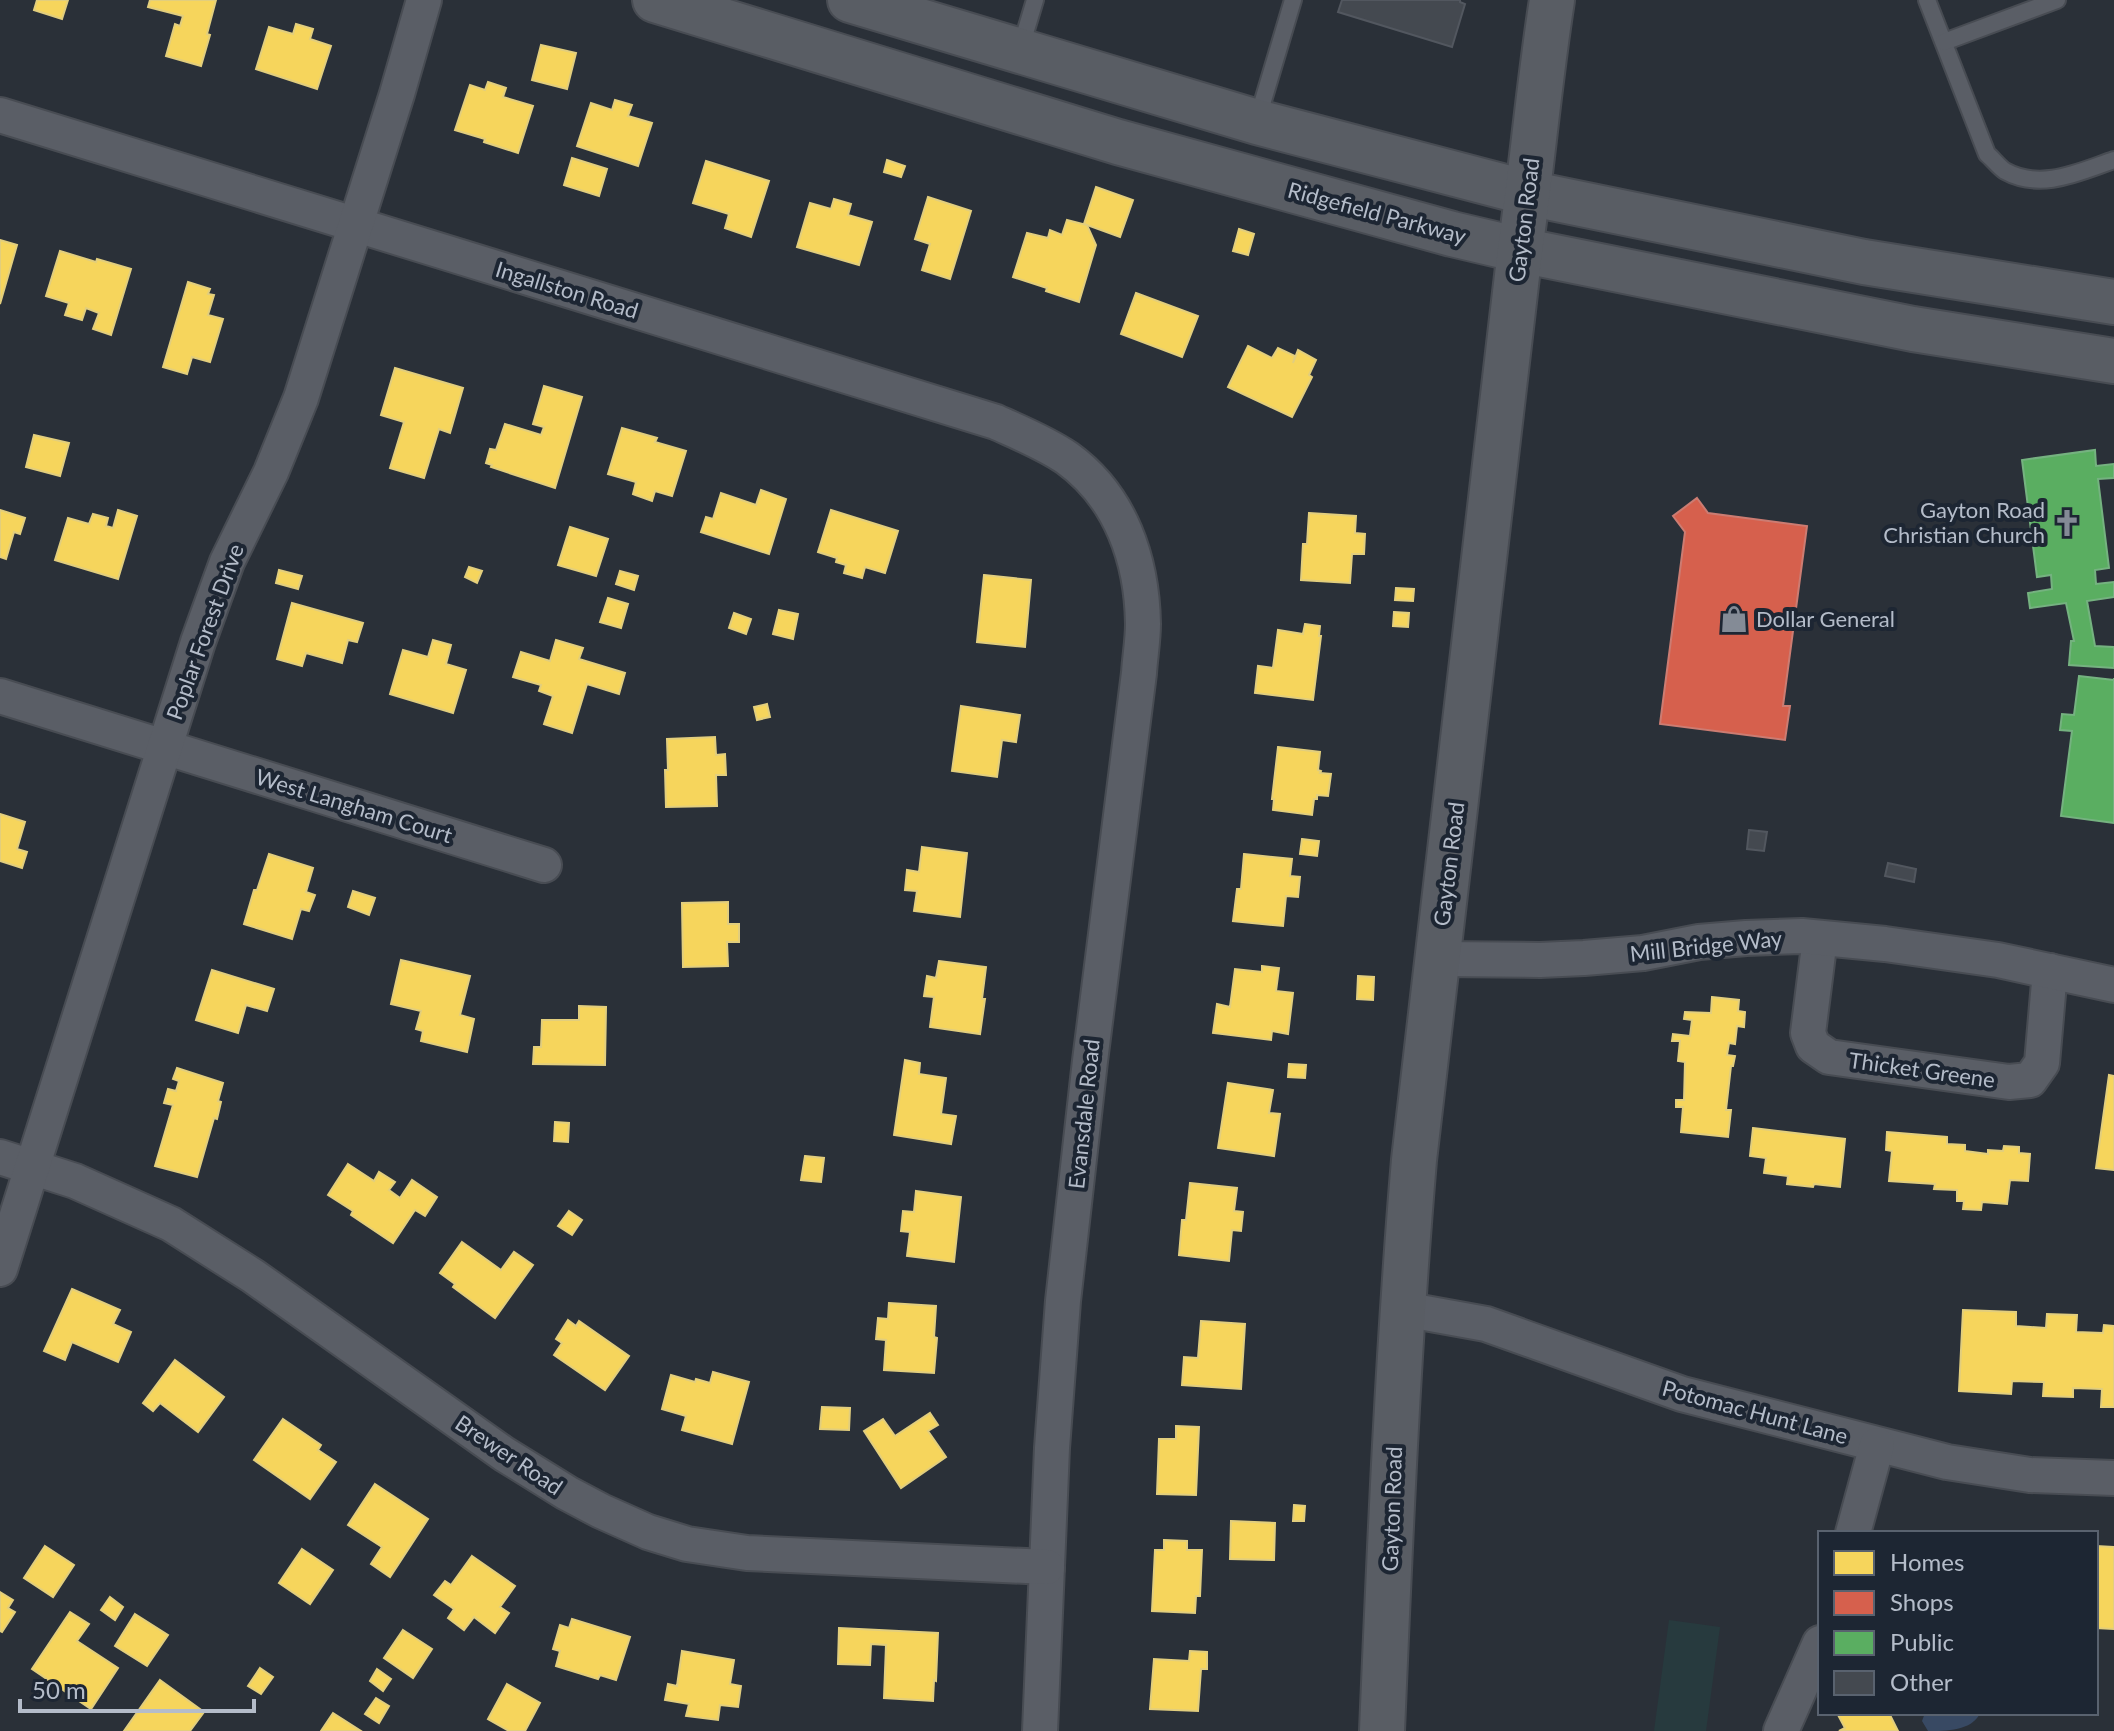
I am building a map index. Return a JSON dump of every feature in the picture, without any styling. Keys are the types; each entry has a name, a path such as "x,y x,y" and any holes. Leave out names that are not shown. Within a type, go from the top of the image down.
{"main road":[{"name":"Ridgefield Parkway","path":"655,0 1118,142 1334,203 1520,250 1913,329 2114,361"},
{"path":"850,0 1257,122 1528,193 1864,262 2114,302"},
{"name":"Gayton Road","path":"1382,1731 1395,1433 1414,1160 1540,79 1552,0"}],"street":[{"name":"Poplar Forest Drive","path":"0,1269 16,1162 227,562 271,472 301,398 424,0"},
{"name":"Ingallston Road","path":"0,115 996,422 1067,459 1098,485 1112,504"},
{"name":"Evansdale Road","path":"1040,1731 1052,1448 1063,1301 1143,624 1133,553 1112,504"},
{"name":"West Langham Court","path":"0,696 544,865"},
{"name":"Mill Bridge Way","path":"1438,959 1584,958 1643,953 1699,942 1802,936 1998,960 2114,985"},
{"name":"Thicket Greene","path":"1820,938 1808,1033 1813,1046 1829,1057 2009,1082 2030,1080 2042,1063 2050,971"},
{"name":"Brewer Road","path":"16,1162 75,1181 171,1224 253,1276 504,1454 567,1493 648,1532 687,1544 747,1553 1047,1567"},
{"name":"Potomac Hunt Lane","path":"1403,1309 1486,1324 1682,1394 1947,1462 2030,1475 2114,1478"},
{"path":"1854,1531 1877,1445"},
{"path":"1781,1731 1818,1648"}],"lane":[{"path":"1019,52 1035,0"},
{"path":"1257,122 1293,0"},
{"path":"1927,0 1987,154 2004,171 2037,181 2066,177 2114,160"},
{"path":"1944,42 2057,0"}],"green space":[{"path":"1669,1620 1720,1627 1706,1731 1654,1731"}],"water":[{"path":"1924,1715 1979,1715 1965,1727 1950,1730 1928,1731 1922,1721"}],"building: Homes":[{"path":"37,0 68,0 62,19 34,10"},
{"path":"150,0 216,0 201,66 166,56 175,24 180,26 183,16 148,7"},
{"path":"296,24 313,29 310,39 331,46 317,89 256,69 269,27 293,34"},
{"path":"541,45 576,53 567,89 532,80"},
{"path":"488,82 506,88 503,97 533,106 518,153 455,130 470,85 485,90"},
{"path":"615,100 632,105 628,116 652,123 638,166 577,146 591,103 612,110"},
{"path":"572,158 607,169 599,196 564,185"},
{"path":"887,160 905,166 901,177 884,172"},
{"path":"706,161 769,181 751,237 725,228 729,214 693,203"},
{"path":"1096,187 1133,200 1120,237 1084,224"},
{"path":"928,197 971,211 950,279 922,270 930,244 915,239"},
{"path":"834,199 851,204 848,215 872,222 859,265 797,247 810,203 831,209"},
{"path":"1067,220 1087,225 1096,245 1079,302 1013,277 1027,233 1048,238 1050,230 1062,235"},
{"path":"1239,229 1254,234 1248,255 1233,251"},
{"path":"0,240 17,245 0,304"},
{"path":"60,251 131,269 111,335 93,329 99,313 86,308 82,320 65,315 69,303 46,296"},
{"path":"188,282 210,289 208,294 214,295 208,315 223,319 210,362 192,357 187,374 163,367"},
{"path":"1136,293 1198,316 1182,357 1121,334"},
{"path":"1248,346 1272,358 1278,348 1295,356 1293,363 1298,350 1316,360 1309,375 1312,377 1292,417 1228,387"},
{"path":"395,368 463,388 450,433 439,429 424,478 390,468 404,422 381,415"},
{"path":"544,386 582,397 555,488 486,463 490,449 496,450 505,424 541,435 544,427 533,424"},
{"path":"622,428 657,438 655,442 686,451 672,496 655,491 652,501 633,494 636,482 608,474"},
{"path":"34,435 69,443 60,476 26,467"},
{"path":"761,490 786,499 769,554 701,532 706,517 713,519 721,493 756,505"},
{"path":"0,510 25,518 20,534 14,532 6,559 0,557"},
{"path":"118,510 137,516 118,579 55,560 68,518 89,524 93,514 108,518 106,526 113,528"},
{"path":"831,510 898,531 885,573 865,567 862,578 844,573 846,565 836,562 837,558 818,552"},
{"path":"1309,513 1356,516 1355,533 1365,534 1364,554 1352,554 1350,583 1301,580"},
{"path":"570,527 608,539 596,576 558,565"},
{"path":"469,567 482,571 477,583 465,577"},
{"path":"279,570 302,576 298,589 276,583"},
{"path":"620,571 638,576 634,590 616,584"},
{"path":"984,575 1031,580 1025,647 977,642"},
{"path":"1396,588 1414,589 1413,601 1395,600"},
{"path":"608,598 628,604 621,628 600,622"},
{"path":"292,603 363,623 357,642 348,640 342,663 306,653 302,666 277,659"},
{"path":"779,610 798,614 793,639 773,634"},
{"path":"1394,612 1409,613 1408,627 1393,626"},
{"path":"734,613 751,619 746,634 729,628"},
{"path":"1305,624 1320,626 1313,700 1255,693 1258,666 1273,668 1278,630 1303,634"},
{"path":"433,640 451,645 446,664 466,670 453,713 390,694 403,650 428,657"},
{"path":"556,640 583,648 579,659 625,673 619,694 587,684 572,733 544,724 553,696 539,691 541,685 513,677 521,652 550,661"},
{"path":"767,704 770,717 757,720 754,707"},
{"path":"961,706 1020,715 1016,742 1002,740 997,777 952,771"},
{"path":"715,737 716,755 725,754 726,775 716,775 717,806 666,807 667,739"},
{"path":"1278,747 1320,752 1318,770 1331,774 1328,796 1317,795 1312,815 1273,810"},
{"path":"0,814 25,822 17,849 27,852 22,868 0,861"},
{"path":"1302,839 1319,841 1317,856 1300,854"},
{"path":"922,847 967,853 960,917 914,911 917,891 905,890 907,870 919,872"},
{"path":"269,854 313,868 306,892 315,895 309,911 301,909 292,939 244,924"},
{"path":"1244,854 1292,859 1290,876 1300,877 1298,897 1286,896 1283,926 1233,921 1237,889 1241,889"},
{"path":"353,891 375,898 369,915 348,907"},
{"path":"728,902 728,924 739,924 739,942 727,942 728,966 683,967 682,903"},
{"path":"401,960 470,976 460,1015 474,1019 467,1052 421,1041 423,1031 416,1029 421,1011 391,1004"},
{"path":"939,961 986,967 980,1034 930,1027 934,997 924,996 927,976 936,978"},
{"path":"1262,966 1279,968 1276,991 1293,993 1288,1034 1272,1031 1271,1040 1213,1033 1217,1004 1230,1007 1235,969 1262,972"},
{"path":"212,970 274,989 267,1011 246,1005 238,1033 196,1020"},
{"path":"1358,976 1374,977 1373,1000 1357,999"},
{"path":"1712,997 1739,1000 1738,1011 1745,1012 1744,1027 1737,1026 1735,1044 1729,1043 1727,1055 1735,1056 1726,1110 1731,1110 1728,1137 1681,1132 1683,1107 1676,1107 1676,1100 1684,1100 1685,1062 1678,1061 1680,1041 1672,1041 1673,1034 1690,1036 1692,1020 1684,1019 1685,1012 1711,1013"},
{"path":"579,1006 606,1007 605,1065 533,1064 534,1047 541,1047 542,1020 579,1020"},
{"path":"905,1060 920,1063 919,1074 946,1078 941,1114 956,1116 951,1144 894,1135"},
{"path":"1289,1064 1306,1065 1305,1078 1288,1077"},
{"path":"177,1068 223,1083 217,1119 214,1118 197,1177 155,1166 173,1105 164,1103 168,1089 176,1091 179,1081 173,1079"},
{"path":"2109,1075 2114,1076 2114,1170 2096,1168"},
{"path":"1228,1083 1273,1090 1269,1113 1280,1114 1274,1156 1218,1148"},
{"path":"555,1122 569,1123 568,1142 554,1141"},
{"path":"1753,1128 1845,1139 1840,1187 1787,1184 1788,1176 1764,1173 1766,1158 1750,1156"},
{"path":"1887,1132 1947,1137 1947,1144 1965,1145 1965,1151 1988,1154 1988,1150 2003,1151 2004,1146 2019,1147 2019,1153 2030,1154 2028,1181 2010,1180 2007,1204 1982,1202 1981,1210 1963,1209 1964,1201 1957,1201 1957,1190 1934,1189 1935,1184 1889,1181 1892,1151 1886,1150"},
{"path":"805,1156 824,1158 821,1182 801,1180"},
{"path":"348,1164 374,1181 379,1172 395,1182 389,1190 400,1198 412,1180 437,1197 425,1216 415,1210 393,1243 351,1215 353,1211 328,1195"},
{"path":"1190,1183 1237,1188 1234,1211 1243,1212 1241,1231 1232,1230 1229,1261 1179,1255"},
{"path":"916,1191 961,1197 954,1262 907,1256 910,1232 901,1231 903,1211 914,1212"},
{"path":"569,1211 582,1220 572,1235 558,1226"},
{"path":"462,1242 501,1270 514,1252 533,1265 495,1318 453,1287 455,1284 440,1273"},
{"path":"72,1289 120,1310 113,1324 131,1332 118,1362 72,1342 65,1360 44,1351"},
{"path":"889,1303 936,1306 934,1373 884,1370 886,1340 876,1339 878,1318 888,1319"},
{"path":"1963,1310 2016,1312 2016,1326 2046,1328 2047,1314 2077,1315 2076,1332 2103,1333 2104,1325 2114,1326 2114,1407 2101,1407 2102,1389 2073,1388 2073,1397 2043,1396 2044,1382 2012,1381 2011,1394 1959,1391"},
{"path":"568,1320 576,1326 579,1321 629,1356 605,1390 554,1355 562,1343 556,1339"},
{"path":"1201,1321 1245,1324 1241,1389 1182,1385 1184,1357 1198,1358"},
{"path":"175,1360 224,1397 198,1432 160,1403 153,1411 143,1403"},
{"path":"713,1372 749,1382 732,1444 682,1430 686,1416 662,1409 671,1375 710,1383"},
{"path":"822,1407 850,1408 849,1430 820,1429"},
{"path":"930,1413 938,1425 928,1431 946,1457 901,1488 864,1431 883,1419 895,1436"},
{"path":"283,1419 321,1445 318,1450 336,1462 310,1499 254,1460"},
{"path":"1176,1426 1199,1427 1196,1495 1157,1494 1159,1439 1176,1439"},
{"path":"375,1484 428,1519 390,1577 371,1564 382,1547 348,1525"},
{"path":"1294,1505 1305,1506 1304,1521 1293,1521"},
{"path":"1231,1521 1275,1523 1274,1560 1230,1559"},
{"path":"1164,1540 1187,1541 1187,1550 1202,1550 1200,1596 1196,1596 1195,1613 1152,1611 1155,1550 1164,1550"},
{"path":"45,1546 74,1565 53,1597 24,1578"},
{"path":"2098,1546 2114,1547 2114,1629 2098,1628"},
{"path":"302,1549 333,1570 310,1604 279,1583"},
{"path":"472,1556 515,1586 500,1607 509,1613 495,1633 474,1617 464,1630 448,1618 454,1609 434,1595 445,1581 451,1585"},
{"path":"0,1592 13,1600 8,1608 15,1612 2,1632 0,1631"},
{"path":"110,1597 123,1607 115,1620 101,1610"},
{"path":"70,1612 89,1624 77,1641 118,1668 91,1709 32,1669"},
{"path":"135,1614 168,1635 147,1666 115,1646"},
{"path":"572,1619 630,1637 616,1680 600,1675 598,1679 556,1666 560,1651 553,1649 560,1625 569,1628"},
{"path":"839,1628 938,1633 933,1701 884,1698 886,1645 871,1644 870,1665 838,1664"},
{"path":"403,1630 432,1649 413,1678 384,1658"},
{"path":"682,1651 734,1660 730,1684 741,1686 738,1707 720,1705 718,1720 686,1716 689,1704 665,1700 668,1684 677,1686"},
{"path":"1190,1651 1207,1652 1207,1669 1201,1669 1198,1711 1150,1709 1154,1659 1189,1661"},
{"path":"260,1668 273,1677 261,1694 248,1686"},
{"path":"377,1669 391,1679 383,1691 370,1681"},
{"path":"160,1680 204,1712 190,1731 124,1731"},
{"path":"507,1684 540,1703 525,1731 509,1731 488,1719"},
{"path":"376,1698 389,1706 379,1723 365,1714"},
{"path":"333,1713 361,1731 321,1731"},
{"path":"1838,1715 1890,1715 1898,1731 1839,1731 1845,1728"}],"building: Shops":[{"name":"Dollar General","path":"1697,498 1708,513 1807,526 1783,706 1790,706 1785,740 1660,724 1685,532 1673,516"}],"building: Public":[{"name":"Gayton Road Christian Church","path":"2095,450 2096,466 2114,464 2114,478 2098,479 2109,568 2095,570 2096,584 2114,582 2114,597 2087,601 2095,646 2114,647 2114,668 2069,665 2071,641 2074,641 2066,603 2030,608 2028,593 2052,589 2051,575 2037,577 2022,460"},
{"path":"2079,676 2114,680 2114,823 2061,816 2072,731 2060,730 2062,714 2074,715"}],"building: Other":[{"path":"1342,0 1460,0 1465,4 1452,47 1338,12"},
{"path":"1749,830 1767,832 1764,851 1747,849"},
{"path":"1888,863 1916,869 1914,882 1885,876"}],"place":[{"name":"Gayton Road Christian Church","path":"2067,523"},
{"name":"Dollar General","path":"1734,619"}]}
